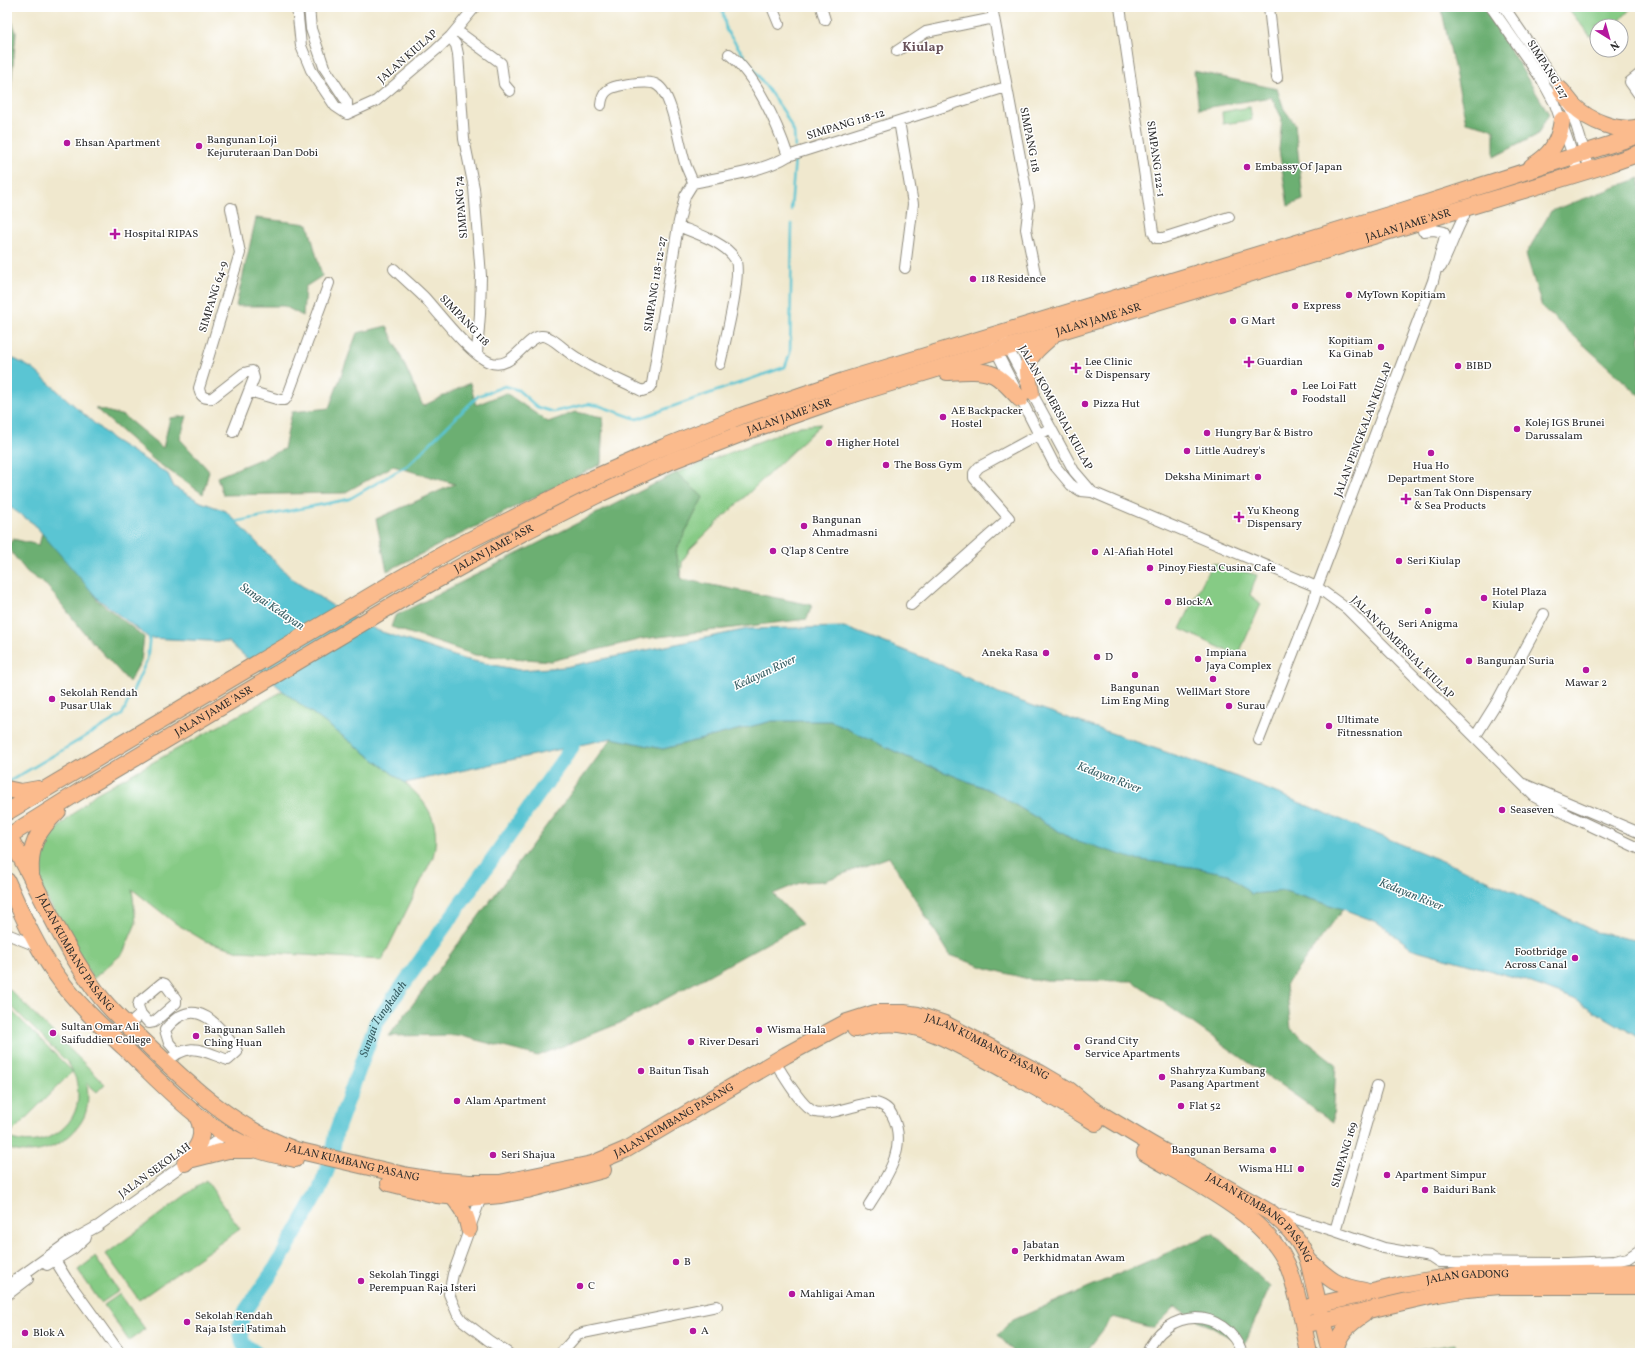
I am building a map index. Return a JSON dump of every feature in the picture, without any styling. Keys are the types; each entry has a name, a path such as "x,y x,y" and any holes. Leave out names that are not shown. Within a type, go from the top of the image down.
{"main road":[{"path":"1561,90 1573,104 1592,119 1614,127 1640,127"},
{"path":"1513,176 1541,161 1551,152 1559,137 1562,120"},
{"name":"JALAN JAME 'ASR","path":"7,812 234,676 454,548 588,480 664,447 792,397 1435,201 1580,156 1640,135"},
{"name":"JALAN JAME 'ASR","path":"8,835 411,594 524,532 597,495 671,462 748,431 798,413 1002,349 1056,334 1513,194 1640,153"},
{"path":"1143,307 1248,284 1423,231 1498,205 1513,194 1508,190 1496,189 1461,200 1435,201"},
{"path":"928,372 967,371 993,375 1026,396 1028,363 1032,354 1056,334"},
{"path":"31,876 31,853 34,843 44,826 85,788 75,771"},
{"path":"7,789 20,792 46,788"},
{"name":"JALAN KUMBANG PASANG","path":"8,835 82,970 101,998 128,1026 172,1058 190,1086 235,1120 262,1144 437,1194 453,1197 484,1190 500,1183 592,1164 610,1157 645,1139 786,1055 835,1028 862,1016 875,1013 890,1012 918,1015 945,1024 1034,1070 1069,1090 1091,1108 1271,1213 1286,1225 1303,1247 1308,1260 1330,1353"},
{"name":"JALAN KUMBANG PASANG","path":"7,881 39,947 58,977 80,1005 181,1103 197,1116 226,1134"},
{"path":"7,896 21,912"},
{"name":"JALAN KUMBANG PASANG","path":"349,1168 390,1172 484,1190 526,1190 602,1171 652,1145 835,1038 854,1029 871,1025 887,1023 902,1024 915,1027 944,1038 1057,1099 1242,1212 1262,1230 1280,1252 1288,1266 1309,1353"},
{"path":"190,1086 201,1100 220,1119 226,1134 240,1134 262,1144"},
{"path":"188,1162 200,1143 202,1134 202,1126 197,1116"},
{"path":"188,1162 228,1150 262,1144"},
{"path":"453,1197 463,1210 469,1229"},
{"path":"1308,1260 1334,1282 1345,1288 1371,1292"},
{"name":"JALAN GADONG","path":"1321,1313 1371,1292 1436,1278 1458,1275 1640,1272"},
{"name":"JALAN GADONG","path":"1301,1317 1321,1313 1370,1309 1438,1294 1489,1287 1640,1286"},
{"path":"1335,1353 1340,1336 1347,1326 1370,1309"}],"street":[{"path":"297,7 301,46 311,70 335,106 347,114 348,102 324,67 311,28 309,7"},
{"name":"JALAN KIULAP","path":"347,114 376,101 436,50 475,7"},
{"path":"772,7 779,24"},
{"path":"822,7 825,20"},
{"name":"SIMPANG 118","path":"992,7 1029,205 1026,229 1036,278"},
{"name":"SIMPANG 122-1","path":"1120,7 1153,232 1156,238 1163,238 1229,217"},
{"path":"1269,7 1277,78"},
{"name":"SIMPANG 127","path":"1491,7 1542,80 1580,156 1585,171"},
{"name":"SIMPANG 127","path":"1504,7 1561,90 1573,115 1580,156"},
{"path":"897,51 926,32 994,18"},
{"path":"453,33 501,64 504,84 510,91"},
{"name":"SIMPANG 74","path":"453,33 458,54 464,139 474,188 481,276 477,354"},
{"path":"729,54 737,61 762,97 779,130 788,156"},
{"path":"1640,74 1630,82 1640,96"},
{"path":"601,105 605,92 616,86 648,82 656,84 663,89 668,100 686,165 693,183"},
{"name":"SIMPANG 118-12","path":"693,183 765,166 788,156 1006,87"},
{"path":"899,121 913,204 905,268"},
{"name":"SIMPANG 118-12-27","path":"648,389 652,384 678,226 685,196 693,183"},
{"name":"SIMPANG 64-9","path":"231,208 240,253 199,388 202,397 207,399 212,398 244,372 252,371 254,378 249,391"},
{"path":"1433,281 1450,250 1464,216"},
{"path":"678,226 727,249 736,260 737,270 733,307 720,364"},
{"path":"1423,231 1439,230 1444,232 1445,236 1433,281"},
{"name":"SIMPANG 118","path":"394,270 424,297 477,354 490,363 501,363 513,357 536,338 542,336 549,338 578,360 642,391 648,389"},
{"name":"JALAN PENGKALAN KIULAP","path":"1259,740 1314,600 1317,588 1433,281"},
{"path":"233,432 249,391 280,400 285,400 329,283"},
{"name":"JALAN KOMERSIAL KIULAP","path":"994,335 1026,396 1038,435 1055,466 1071,486 1081,491 1092,492 1317,588 1347,609 1535,797 1640,849"},
{"name":"JALAN KOMERSIAL KIULAP","path":"1026,396 1051,428 1074,471 1092,492"},
{"path":"911,605 1009,518 974,478 974,473 979,467 1051,428"},
{"path":"1475,738 1495,705 1544,614"},
{"name":"JALAN KOMERSIAL KIULAP","path":"1521,783 1640,833"},
{"path":"7,934 39,947"},
{"path":"188,1012 201,1014 211,1020 218,1026 237,1052 228,1060 199,1049 190,1049 172,1058 165,1030 174,1020 188,1012"},
{"path":"128,1026 142,1014"},
{"path":"780,1070 808,1107 815,1112 828,1112 871,1102 880,1104 889,1109 897,1125 897,1152 888,1174 869,1205"},
{"name":"SIMPANG 169","path":"1336,1231 1377,1086"},
{"name":"JALAN SEKOLAH","path":"7,1286 67,1243 98,1226 226,1134"},
{"path":"484,1190 453,1274 449,1294 457,1313 462,1320 508,1353"},
{"path":"1271,1213 1336,1231 1384,1248 1430,1256 1439,1262 1566,1263 1614,1261 1628,1258 1640,1250"},
{"name":"JALAN SEKOLAH","path":"7,1295 55,1260 73,1249 98,1226"},
{"path":"55,1260 66,1278 120,1353"},
{"path":"561,1353 576,1336 583,1333 717,1306"},
{"path":"1147,1353 1150,1344 1158,1333 1180,1319 1194,1318 1208,1320 1220,1325 1231,1335 1242,1353"}],"green space":[{"path":"7,7 16,32 7,131"},
{"path":"1441,7 1484,7 1549,114 1537,135 1494,157 1494,129 1466,122"},
{"path":"1567,7 1632,7 1622,18 1589,18 1589,35"},
{"path":"1194,71 1277,89 1284,109 1295,124 1303,200 1288,206 1279,150 1282,118 1271,97 1199,109"},
{"path":"1250,107 1252,120 1223,124 1222,112"},
{"path":"1640,178 1640,396 1542,307 1526,254 1551,211"},
{"path":"256,218 308,224 322,276 305,287 303,316 284,306 236,306"},
{"path":"387,326 423,406 470,383 476,405 506,393 548,422 575,412 603,417 601,464 387,571 376,519 455,484 393,466 344,493 223,495 217,477 284,449 292,412 329,408 357,333"},
{"path":"95,408 124,416 163,448 170,418 187,416 180,439 209,471 203,494 155,461"},
{"path":"821,424 690,549 682,562 681,579 676,551 703,497 676,473 800,426"},
{"path":"676,473 703,497 676,551 681,579 812,605 807,619 642,639 551,661 475,655 391,627 395,616"},
{"path":"43,530 82,571 97,600 144,637 141,661 129,682 86,635 47,586 27,572 7,547 13,539 39,545"},
{"path":"1212,563 1257,575 1250,595 1261,604 1238,656 1180,629"},
{"path":"283,691 405,783 421,799 431,816 436,835 433,857 382,960 240,951 205,941 175,923 132,889 136,923 123,953 93,979 42,890 36,853 62,824 95,794"},
{"path":"772,721 830,721 907,757 992,791 1072,839 1228,874 1251,894 1285,891 1343,909 1286,985 1291,1029 1336,1064 1333,1122 1133,981 1032,980 986,968 950,955 889,857 824,881 802,882 773,894 802,924 625,1021 538,1056 457,1035 389,1036 612,738 663,749"},
{"path":"7,987 105,1084 97,1092 87,1083 87,1109 78,1127 61,1142 40,1151 18,1151 7,1148 7,1137 7,1006 73,1072 69,1064 7,1002","holes":["72,1072 77,1084 77,1106 65,1127 55,1134 32,1142 19,1141 7,1137"]},
{"path":"206,1180 240,1229 139,1300 106,1254"},
{"path":"1213,1233 1270,1287 1244,1345 1175,1307 1154,1328 1113,1317 1085,1353 1015,1353 998,1335 1011,1321"},
{"path":"95,1257 119,1291 101,1303 78,1270"},
{"path":"120,1294 145,1329 129,1341 104,1305"},
{"path":"1455,1344 1456,1353 1402,1353"}],"water":[{"path":"7,355 33,369 112,439 168,474 174,487 201,502 226,511 293,580 336,608 376,630 463,659 519,670 565,667 748,629 844,627 937,663 1005,696 1237,777 1479,876 1596,932 1640,941 1640,1038 1574,999 1521,979 1413,949 1377,922 1343,909 1285,891 1251,894 1228,874 1134,859 1072,839 992,791 907,757 830,721 772,721 663,749 612,738 405,783 283,691 229,642 149,638 98,599 34,524 7,505"}],"waterway":[{"path":"722,7 726,30 784,112 794,132 795,147"},
{"path":"791,210 795,157"},
{"path":"234,522 349,499 408,465 478,396 505,386 518,390 537,407 553,412 588,404 600,406 637,419 785,367 790,353 792,224"},
{"path":"10,781 122,715 147,660 150,635"},
{"name":"Sungai Tungkadeh","path":"256,1353 243,1344 239,1326 246,1310 276,1267 319,1191 330,1163 336,1132 376,1023 572,747 573,727"}],"place":[{"name":"Ehsan Apartment","path":"67,143"},
{"name":"Bangunan Loji Kejuruteraan Dan Dobi","path":"199,146"},
{"name":"Embassy Of Japan","path":"1247,167"},
{"name":"Hospital RIPAS","path":"115,234"},
{"name":"118 Residence","path":"973,279"},
{"name":"MyTown Kopitiam","path":"1349,295"},
{"name":"Express","path":"1295,306"},
{"name":"G Mart","path":"1233,321"},
{"name":"Kopitiam Ka Ginab","path":"1381,347"},
{"name":"Guardian","path":"1249,362"},
{"name":"BIBD","path":"1458,366"},
{"name":"Lee Clinic & Dispensary","path":"1076,368"},
{"name":"Lee Loi Fatt Foodstall","path":"1294,392"},
{"name":"Pizza Hut","path":"1085,404"},
{"name":"AE Backpacker Hostel","path":"943,417"},
{"name":"Kolej IGS Brunei Darussalam","path":"1517,429"},
{"name":"Hungry Bar & Bistro","path":"1207,433"},
{"name":"Higher Hotel","path":"829,443"},
{"name":"Little Audrey's","path":"1187,451"},
{"name":"Hua Ho Department Store","path":"1431,453"},
{"name":"The Boss Gym","path":"886,465"},
{"name":"Deksha Minimart","path":"1258,477"},
{"name":"San Tak Onn Dispensary & Sea Products","path":"1406,499"},
{"name":"Yu Kheong Dispensary","path":"1239,517"},
{"name":"Bangunan Ahmadmasni","path":"804,526"},
{"name":"Q'lap 8 Centre","path":"773,551"},
{"name":"Al-Afiah Hotel","path":"1095,552"},
{"name":"Seri Kiulap","path":"1399,561"},
{"name":"Pinoy Fiesta Cusina Cafe","path":"1150,568"},
{"name":"Hotel Plaza Kiulap","path":"1484,598"},
{"name":"Block A","path":"1168,602"},
{"name":"Seri Anigma","path":"1428,611"},
{"name":"Aneka Rasa","path":"1046,653"},
{"name":"D","path":"1097,657"},
{"name":"Impiana Jaya Complex","path":"1198,659"},
{"name":"Bangunan Suria","path":"1469,661"},
{"name":"Mawar 2","path":"1586,670"},
{"name":"Bangunan Lim Eng Ming","path":"1135,675"},
{"name":"WellMart Store","path":"1213,679"},
{"name":"Sekolah Rendah Pusar Ulak","path":"52,699"},
{"name":"Surau","path":"1229,706"},
{"name":"Ultimate Fitnessnation","path":"1329,726"},
{"name":"Seaseven","path":"1502,810"},
{"name":"Footbridge Across Canal","path":"1575,958"},
{"name":"Wisma Hala","path":"759,1030"},
{"name":"Sultan Omar Ali Saifuddien College","path":"53,1033"},
{"name":"Bangunan Salleh Ching Huan","path":"196,1036"},
{"name":"River Desari","path":"691,1042"},
{"name":"Grand City Service Apartments","path":"1077,1047"},
{"name":"Baitun Tisah","path":"641,1071"},
{"name":"Shahryza Kumbang Pasang Apartment","path":"1162,1077"},
{"name":"Alam Apartment","path":"457,1101"},
{"name":"Flat 52","path":"1181,1106"},
{"name":"Bangunan Bersama","path":"1273,1150"},
{"name":"Seri Shajua","path":"493,1155"},
{"name":"Wisma HLI","path":"1301,1169"},
{"name":"Apartment Simpur","path":"1387,1175"},
{"name":"Baiduri Bank","path":"1425,1190"},
{"name":"Jabatan Perkhidmatan Awam","path":"1015,1251"},
{"name":"B","path":"676,1262"},
{"name":"Sekolah Tinggi Perempuan Raja Isteri","path":"361,1281"},
{"name":"C","path":"580,1286"},
{"name":"Mahligai Aman","path":"792,1294"},
{"name":"Sekolah Rendah Raja Isteri Fatimah","path":"187,1322"},
{"name":"A","path":"693,1331"},
{"name":"Blok A","path":"25,1333"}],"district":[{"name":"Kiulap","path":"923,48"}],"water label":[{"name":"Sungai Kedayan","path":"272,607"},
{"name":"Kedayan River","path":"765,673"},
{"name":"Kedayan River","path":"1109,778"},
{"name":"Kedayan River","path":"1411,895"}]}
